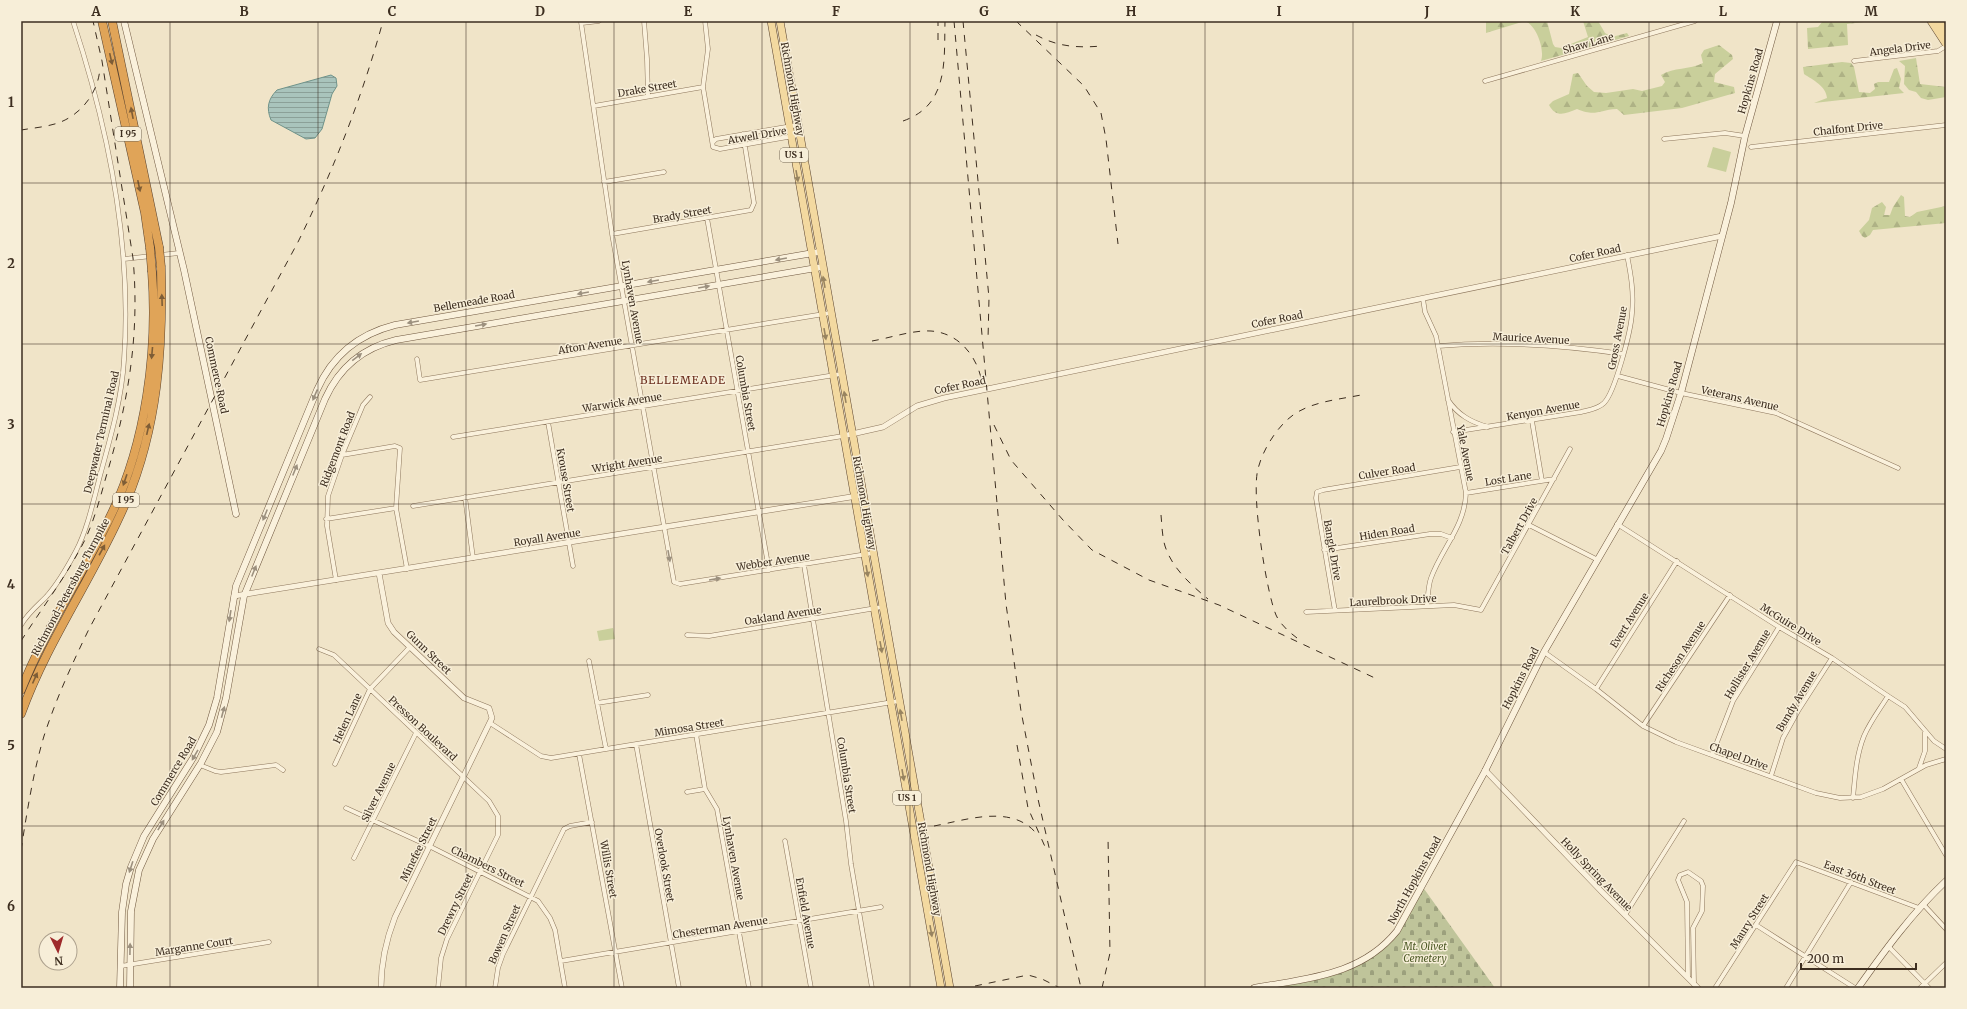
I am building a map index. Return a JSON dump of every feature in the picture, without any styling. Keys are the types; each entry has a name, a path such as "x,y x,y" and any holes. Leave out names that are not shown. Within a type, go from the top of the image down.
{"highway":[{"name":"Richmond-Petersburg Turnpike","path":"21,690 36,656 112,513 133,454 149,380 153,338 150,248 145,213 102,21"},
{"name":"Richmond-Petersburg Turnpike","path":"21,714 39,668 122,509 138,467 154,405 162,323 161,267 159,247 112,21"}],"main road":[{"name":"Commerce Road","path":"124,21 179,253 236,514"},
{"name":"Commerce Road","path":"127,21 176,228 176,240"},
{"name":"Richmond Highway","path":"771,21 810,254 941,988"},
{"name":"Richmond Highway","path":"780,21 819,252 950,988"},
{"name":"Hopkins Road","path":"1500,741 1544,652 1666,439 1681,393 1738,178 1745,136 1777,21"},
{"path":"1931,21 1946,45"},
{"path":"1939,21 1946,32"},
{"name":"Bellemeade Road","path":"255,539 323,377 338,357 356,341 375,331 395,325 819,252"},
{"path":"624,300 822,267"},
{"name":"Commerce Road","path":"130,988 131,911 139,870 156,833 200,765 214,738 223,712 244,594 328,393 343,370 358,356 376,346 396,340 624,300"},
{"name":"Commerce Road","path":"120,988 122,912 128,875 144,836 193,758 209,725 217,698 234,596 255,539"},
{"name":"North Hopkins Road","path":"1254,988 1339,971 1365,960 1385,946 1405,918 1500,741"},
{"path":"1858,988 1888,946 1921,906 1946,881"}],"street":[{"name":"Deepwater Terminal Road","path":"21,625 28,613 47,596 60,578 81,538 104,461 122,380 124,361 126,309 124,259 102,120 73,21"},
{"path":"582,22 599,21"},
{"path":"644,21 648,96"},
{"path":"705,21 708,49 703,87 713,142"},
{"name":"Shaw Lane","path":"1485,81 1695,21"},
{"name":"Lynhaven Avenue","path":"582,22 612,234 673,579 676,584"},
{"name":"Angela Drive","path":"1854,61 1938,51 1946,45"},
{"name":"Drake Street","path":"594,106 703,87"},
{"name":"Atwell Drive","path":"798,125 716,139 713,142 713,146 717,149 799,136"},
{"name":"Chalfont Drive","path":"1751,146 1946,125"},
{"path":"1664,139 1725,132 1745,136"},
{"path":"742,134 744,145"},
{"name":"Brady Street","path":"612,234 748,211 753,208 754,203 744,145"},
{"path":"604,182 664,172"},
{"name":"Columbia Street","path":"707,218 769,570"},
{"name":"Cofer Road","path":"843,436 883,427 917,406 944,398 1722,236"},
{"path":"124,259 179,253"},
{"name":"Gross Avenue","path":"1618,376 1632,315 1632,278 1627,255"},
{"name":"Yale Avenue","path":"1423,299 1425,312 1436,336 1453,432 1466,493 1466,506 1462,517 1431,578 1427,605"},
{"name":"Afton Avenue","path":"417,359 420,380 830,313"},
{"name":"Maurice Avenue","path":"1438,346 1476,343 1583,348 1623,354"},
{"name":"Warwick Avenue","path":"453,437 841,374"},
{"name":"Veterans Avenue","path":"1618,376 1681,393 1776,413 1898,468"},
{"name":"Kenyon Avenue","path":"1453,432 1532,421 1595,409 1609,398 1618,376"},
{"name":"Ridgemont Road","path":"336,580 326,519 328,496 342,455 363,405 370,397"},
{"path":"1447,399 1467,420 1490,427"},
{"path":"1532,421 1542,481"},
{"name":"Krouse Street","path":"548,422 573,566"},
{"name":"Wright Avenue","path":"413,506 843,436"},
{"path":"342,455 395,446 400,448 396,508 407,568"},
{"name":"Talbert Drive","path":"1481,610 1570,449"},
{"name":"Culver Road","path":"1318,492 1460,467"},
{"name":"Lost Lane","path":"1466,493 1554,479"},
{"name":"Bangle Drive","path":"1318,492 1316,498 1335,611"},
{"name":"Royall Avenue","path":"234,596 863,495"},
{"path":"465,497 474,558"},
{"path":"326,519 396,508"},
{"name":"McGuire Drive","path":"1617,524 1779,627 1832,658 1905,707 1925,732 1946,749"},
{"path":"1529,525 1598,560"},
{"name":"Hiden Road","path":"1324,550 1430,534 1442,534 1452,538"},
{"name":"Webber Avenue","path":"676,584 873,554"},
{"name":"Evert Avenue","path":"1596,689 1677,561"},
{"name":"Columbia Street","path":"804,565 872,988"},
{"name":"Gunn Street","path":"379,573 389,626 464,698 489,708 492,713 490,723"},
{"name":"Richeson Avenue","path":"1643,726 1730,595"},
{"name":"Laurelbrook Drive","path":"1306,612 1427,605 1454,605 1481,610"},
{"name":"Oakland Avenue","path":"687,634 708,636 882,608"},
{"name":"Hollister Avenue","path":"1712,756 1733,701 1779,627"},
{"name":"Helen Lane","path":"335,764 370,689 410,647"},
{"name":"Presson Boulevard","path":"319,649 334,655 494,807 498,816 499,831"},
{"name":"Chapel Drive","path":"1544,652 1596,689 1643,726 1676,742 1712,756 1816,793 1840,798 1853,798 1876,792 1918,768 1946,759"},
{"name":"Bundy Avenue","path":"1771,776 1783,738 1798,711 1832,658"},
{"path":"590,661 606,749"},
{"path":"597,703 648,695"},
{"path":"1853,798 1857,761 1861,743 1869,726 1888,696"},
{"name":"Mimosa Street","path":"490,723 544,757 551,758 899,700"},
{"name":"Minefee Street","path":"381,988 381,970 390,930 429,846 490,723"},
{"path":"1918,768 1925,751 1925,732"},
{"name":"Silver Avenue","path":"354,858 416,733"},
{"name":"Lynhaven Avenue","path":"696,734 705,789 717,809 749,988"},
{"name":"Overlook Street","path":"636,744 679,988"},
{"name":"Willis Street","path":"579,754 622,988"},
{"path":"200,765 220,772 276,765 283,770"},
{"name":"Holly Spring Avenue","path":"1485,770 1625,916 1698,988"},
{"path":"1901,779 1946,855"},
{"path":"687,792 705,789"},
{"name":"Chambers Street","path":"346,808 429,846 530,896 540,903 553,924 565,988"},
{"path":"1625,916 1684,821"},
{"name":"Bowen Street","path":"495,988 498,968 503,954 564,829 570,826 592,822"},
{"name":"Drewry Street","path":"438,988 441,958 447,939 499,831"},
{"name":"Enfield Avenue","path":"785,841 811,988"},
{"name":"East 36th Street","path":"1796,862 1921,906 1946,928"},
{"name":"Maury Street","path":"1715,988 1796,862"},
{"path":"1688,977 1687,902 1678,880 1680,875 1688,872 1701,882 1703,886 1702,911 1693,928 1694,984"},
{"path":"1786,988 1852,882"},
{"name":"Chesterman Avenue","path":"561,961 881,908"},
{"path":"1756,925 1855,988"},
{"name":"Marganne Court","path":"121,966 269,942"},
{"path":"1888,946 1929,988"},
{"path":"1920,988 1946,963"}],"green space":[{"path":"1486,21 1525,21 1486,33"},
{"path":"1525,21 1547,21 1553,44 1555,47 1561,48 1588,37 1583,21 1598,21 1605,33 1612,37 1627,33 1629,36 1541,61 1542,51 1539,39 1533,28"},
{"path":"1823,21 1872,21 1847,24 1848,45 1808,49 1807,28 1818,27"},
{"path":"1719,45 1732,55 1733,59 1715,74 1714,82 1734,87 1735,93 1682,108 1624,115 1617,109 1589,113 1577,109 1561,114 1555,112 1549,105 1553,101 1569,94 1573,74 1578,73 1587,86 1594,92 1606,93 1633,89 1642,91 1662,86 1665,82 1661,75 1666,72 1692,67 1703,63 1701,55 1704,50"},
{"path":"1916,58 1920,84 1946,87 1946,97 1928,100 1921,98 1916,92 1909,90 1904,84 1905,66 1899,61"},
{"path":"1842,62 1851,63 1854,67 1859,92 1870,93 1875,89 1874,84 1878,82 1889,82 1894,69 1897,68 1901,79 1899,88 1904,93 1814,103 1827,98 1826,94 1822,87 1804,74 1803,67"},
{"path":"1713,147 1731,152 1726,172 1707,167"},
{"path":"1901,195 1904,197 1905,216 1910,217 1917,212 1946,206 1946,223 1873,230 1870,235 1865,238 1862,236 1859,231 1869,220 1872,208 1882,202 1886,207 1884,215 1890,215 1893,207"},
{"path":"613,628 615,639 599,641 597,631"},
{"name":"Mt. Olivet Cemetery","path":"1422,886 1495,988 1261,988 1337,971 1386,944"}],"water":[{"path":"331,75 336,78 337,86 332,94 322,129 315,138 306,139 271,120 268,108 270,100 277,90"}],"railway":[{"path":"21,641 84,543 98,506 114,450 126,396 130,369 135,315 133,258 102,61 93,21"},
{"path":"21,850 40,750 49,722 76,655 298,242 346,134 366,78 383,21"},
{"path":"938,21 938,40"},
{"path":"903,121 918,114 929,104 936,93 941,80 943,66 945,21"},
{"path":"954,21 1006,604 1021,711 1038,799 1081,988"},
{"path":"963,21 989,298 988,340"},
{"path":"1016,21 1084,86 1101,113 1106,139 1118,244"},
{"path":"1036,35 1052,42 1068,46 1102,46"},
{"path":"21,130 58,123 74,114 92,94 99,76 100,67"},
{"path":"872,341 901,334 924,331 931,331 950,336 958,341 971,355 980,372 982,382"},
{"path":"1297,638 1285,628 1276,615 1268,586 1256,499 1258,469 1262,456 1273,436 1282,425 1295,414 1312,405 1361,395"},
{"path":"994,425 1011,460 1063,520 1092,550 1149,580 1219,605 1377,679"},
{"path":"1161,515 1164,542 1172,562 1189,582 1208,599"},
{"path":"1017,745 1028,808 1046,849"},
{"path":"934,826 974,818 1001,816 1026,824 1036,833"},
{"path":"1102,988 1110,953 1108,837"},
{"path":"975,986 1028,975 1042,979 1060,988"}],"district":[{"name":"BELLEMEADE","path":"683,380"}]}
